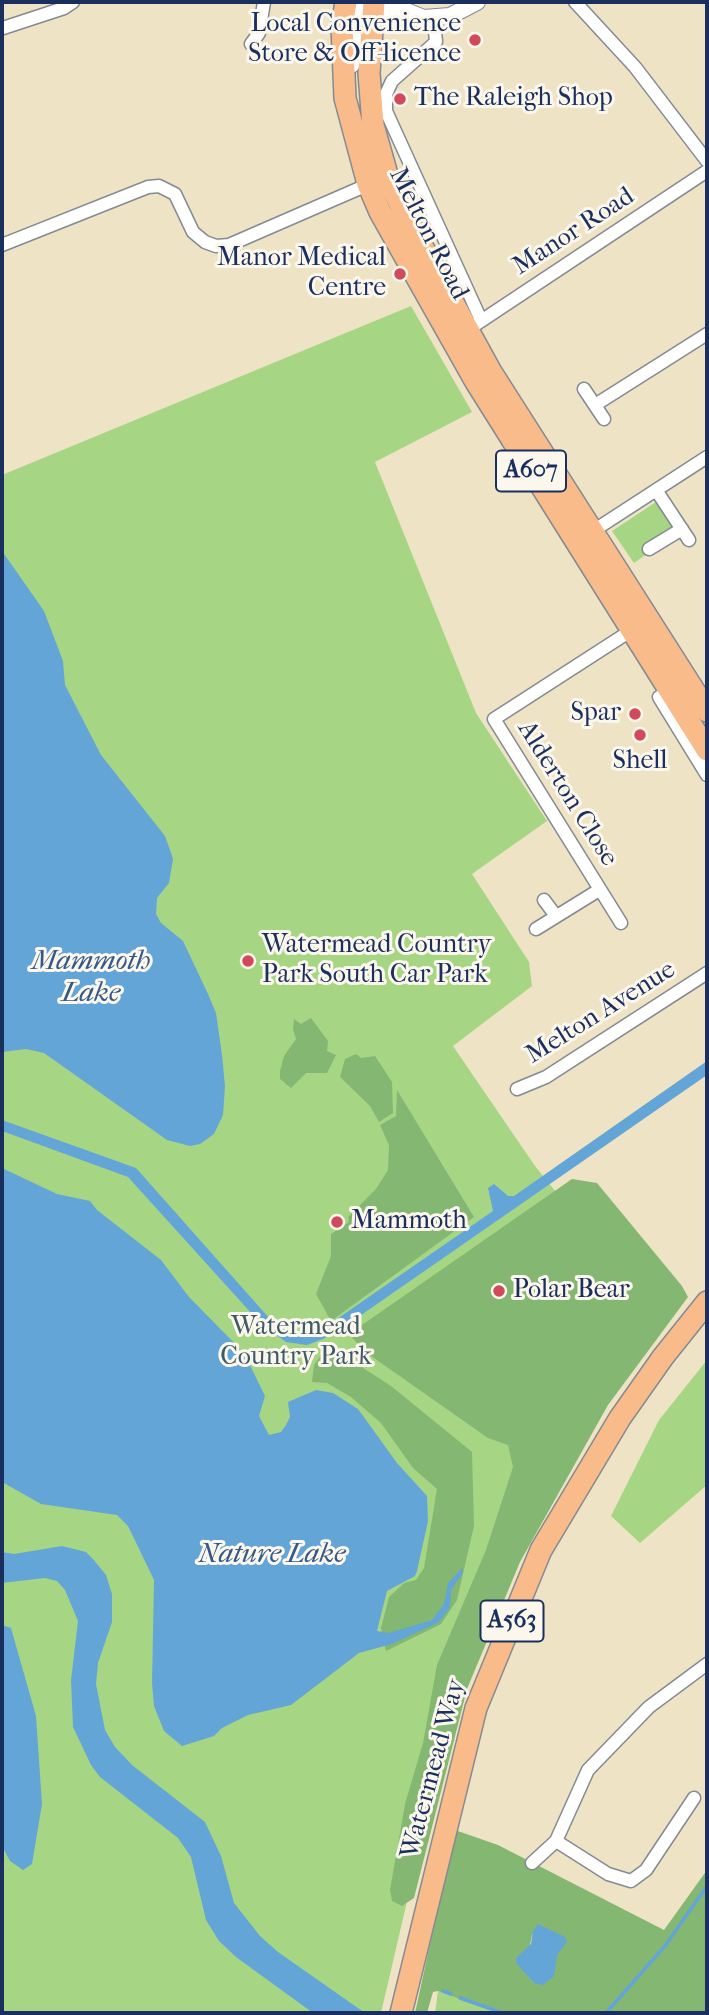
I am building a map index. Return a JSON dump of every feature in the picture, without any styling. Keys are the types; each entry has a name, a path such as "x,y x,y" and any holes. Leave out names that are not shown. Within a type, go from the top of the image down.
{"highway":[{"name":"Melton Road","path":"365,5 342,26 345,97 362,125 466,331 583,536 632,630 702,741"},
{"name":"A607","path":"362,125 369,72 365,5"},
{"name":"Melton Road","path":"362,125 368,184 395,242 466,331 560,484 556,493 575,527 703,703 697,706 702,741"},
{"name":"Watermead Way","path":"401,2013 475,1708 541,1550 620,1419 663,1357 707,1302"}],"street":[{"path":"3,27 64,8 73,2"},
{"path":"251,44 259,33 264,2"},
{"path":"575,2 635,67 707,161"},
{"path":"365,5 396,6 431,19 462,12 473,3"},
{"path":"431,19 436,42 392,81 386,94 386,111 466,331"},
{"name":"Manor Road","path":"466,331 707,171"},
{"path":"2,245 148,187 159,186 175,194 193,232 205,242 216,246 229,245 368,184 388,178"},
{"path":"595,405 707,334"},
{"path":"584,389 604,419"},
{"path":"583,536 707,457"},
{"path":"656,490 690,540"},
{"path":"649,550 682,529"},
{"name":"Alderton Close","path":"621,923 494,719 632,630"},
{"path":"702,741 707,775"},
{"name":"Alderton Close","path":"536,929 599,890"},
{"path":"544,900 556,916"},
{"name":"Melton Avenue","path":"517,1089 546,1077 707,973"},
{"path":"532,1864 556,1841 587,1770 649,1707 707,1664"},
{"path":"556,1841 608,1874 631,1881 646,1870 694,1798"}],"green space":[{"name":"Watermead Country Park","path":"411,306 472,412 375,462 476,713 547,821 472,874 529,962 532,986 453,1046 535,1166 628,1281 602,1400 510,1561 457,1687 381,2013 2,2013 2,475"},
{"path":"662,498 682,529 634,563 612,531"},
{"path":"311,1018 328,1041 327,1051 336,1055 327,1073 306,1073 291,1088 280,1079 280,1071 284,1056 296,1039 294,1019 301,1024"},
{"path":"356,1054 361,1058 375,1056 392,1082 393,1113 379,1122 370,1106 340,1077 345,1059"},
{"path":"397,1090 474,1217 331,1321 316,1294 331,1256 331,1234 349,1222 348,1217 376,1189 388,1170 389,1145 380,1125 396,1116"},
{"path":"572,1179 597,1183 682,1286 688,1297 608,1405 520,1562 467,1689 414,1898 402,1906 392,1901 390,1890 405,1804 423,1743 437,1665 486,1550 513,1467 508,1445 488,1438 364,1351 349,1334"},
{"path":"328,1345 391,1386 472,1452 474,1526 457,1600 441,1624 386,1651 381,1628 389,1597 404,1583 416,1580 424,1568 437,1489 413,1468 381,1423 351,1397 327,1383 312,1382 314,1365"},
{"path":"707,1360 707,1485 640,1543 611,1516 659,1420"},
{"path":"455,1830 498,1845 664,1930 707,1870 707,2013 498,2013 438,1991 433,1992 427,2013 415,2013","holes":["547,1929 559,1936 560,1949 534,1983 525,1972 532,1935"]},
{"path":"438,1991 455,1997 498,2013 435,2013"}],"water":[{"name":"Mammoth Lake","path":"2,551 44,611 63,661 65,685 101,755 165,836 170,850 173,859 169,883 157,898 156,914 161,923 183,941 208,994 216,1013 222,1055 225,1086 223,1115 214,1134 200,1144 190,1146 167,1140 44,1053 26,1049 2,1052"},
{"path":"707,1061 707,1075 351,1322 307,1345 286,1342 262,1325 128,1177 2,1131 2,1120 136,1168 270,1319 290,1332 304,1333 324,1327 337,1319 493,1211 488,1188 494,1184 508,1196 514,1196"},
{"name":"Nature Lake","path":"2,1168 57,1194 90,1201 97,1210 161,1260 189,1297 244,1353 265,1396 259,1416 269,1435 281,1432 286,1425 290,1417 288,1402 316,1390 333,1393 358,1409 397,1463 427,1496 428,1521 417,1571 415,1576 387,1591 377,1631 389,1633 432,1620 444,1604 448,1583 462,1568 463,1573 451,1590 450,1607 439,1622 392,1644 359,1653 291,1705 248,1715 222,1728 214,1736 182,1746 164,1731 154,1706 152,1683 154,1580 128,1526 117,1515 41,1504 2,1482"},
{"path":"62,1546 86,1552 106,1575 112,1594 112,1622 98,1663 96,1684 105,1730 115,1747 132,1765 205,1822 221,1856 234,1903 260,1936 278,1952 365,2013 313,2013 236,1957 219,1941 206,1920 191,1857 178,1838 100,1777 91,1765 73,1727 71,1680 78,1621 65,1590 57,1581 45,1578 2,1583 2,1552 14,1554"},
{"path":"2,1625 11,1628 36,1716 42,1804 32,1864 23,1870 10,1861 2,1846"},
{"path":"538,1924 565,1937 567,1942 557,1955 554,1976 543,1985 534,1983 516,1963 517,1957 531,1944 533,1931"}],"waterway":[{"path":"606,2013 665,1946 707,1886"},
{"path":"443,1991 451,1994"},
{"path":"460,1998 503,2013"}],"place":[{"name":"Local Convenience Store & Off-licence","path":"475,40"},
{"name":"The Raleigh Shop","path":"400,99"},
{"name":"Manor Medical Centre","path":"400,274"},
{"name":"Spar","path":"635,714"},
{"name":"Shell","path":"640,735"},
{"name":"Watermead Country Park South Car Park","path":"248,961"},
{"name":"Mammoth","path":"337,1222"},
{"name":"Polar Bear","path":"499,1291"}]}
